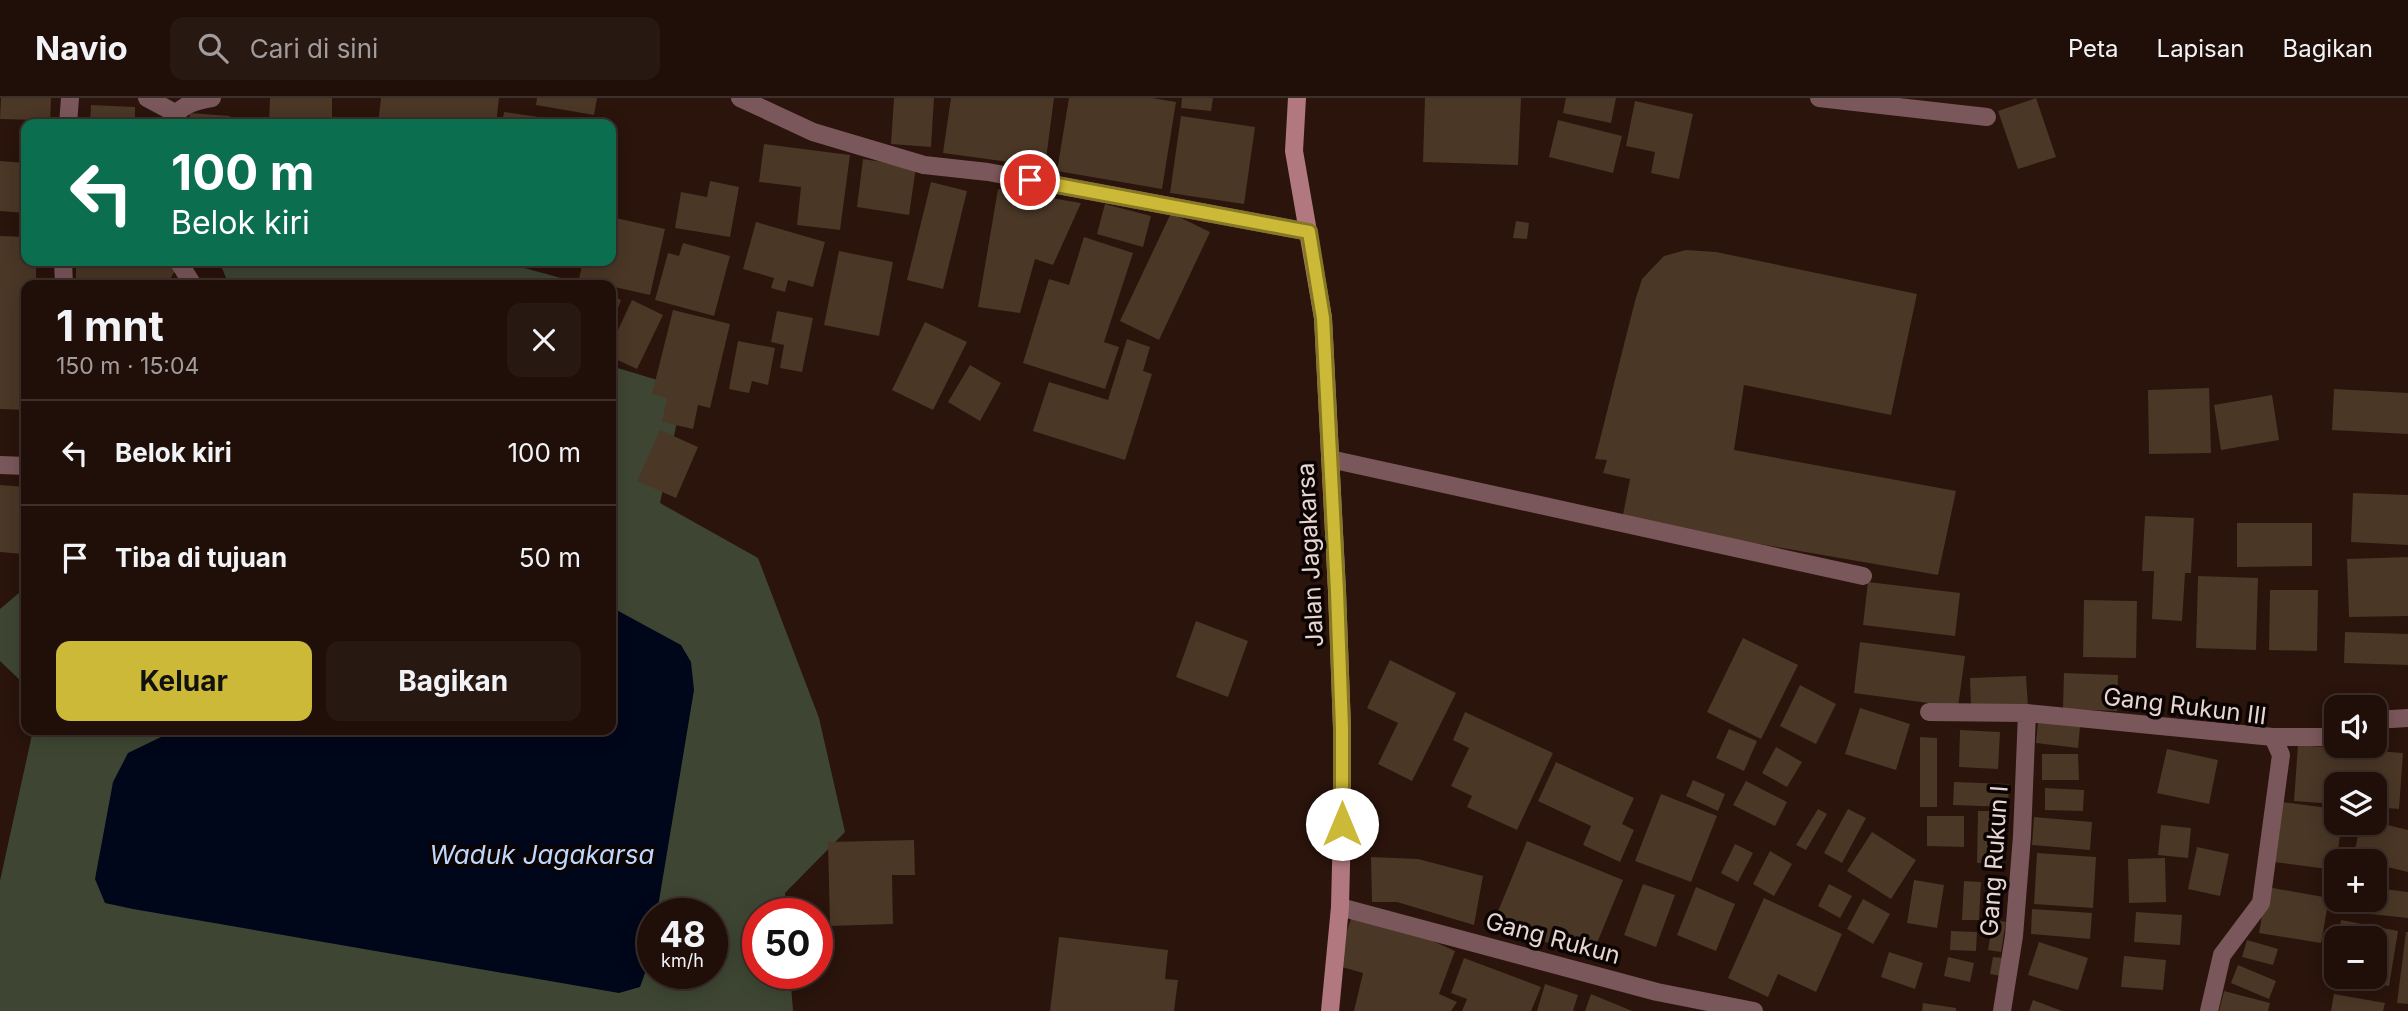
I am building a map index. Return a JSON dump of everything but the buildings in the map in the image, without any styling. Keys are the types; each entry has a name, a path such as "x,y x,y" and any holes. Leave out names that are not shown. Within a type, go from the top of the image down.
{"main road":[{"name":"Jalan Jagakarsa","path":"1297,98 1294,151 1323,318 1342,728 1340,907 1330,1011"}],"street":[{"path":"68,119 70,98"},
{"path":"147,98 172,118 185,105 212,98"},
{"path":"740,98 814,132 924,165 988,172 1309,232"},
{"path":"1818,98 1987,117"},
{"path":"1330,459 1863,576"},
{"path":"0,465 21,466"},
{"name":"Gang Rukun III","path":"1929,712 2027,713 2273,737 2281,755 2261,903 2222,956 2209,1011"},
{"name":"Gang Rukun I","path":"2002,1011 2015,924 2027,713"},
{"path":"2387,719 2408,718"},
{"path":"2273,737 2324,737"},
{"name":"Gang Rukun","path":"1340,907 1657,992 1754,1011"}],"green space":[{"path":"221,266 517,266 568,280 227,280"},
{"path":"616,368 684,388 660,503 758,558 819,718 845,832 785,893 785,898 742,898 742,989 791,989 793,1011 0,1011 0,881 32,735 616,735"},
{"path":"21,591 21,681 0,661 0,609"}],"water":[{"name":"Waduk Jagakarsa","path":"616,610 681,645 691,662 694,690 659,898 637,898 637,988 619,993 105,903 95,879 113,782 128,753 163,735 616,735"}],"route":[{"path":"1030,180 1309,232 1323,318 1337,591 1342,824"}]}
